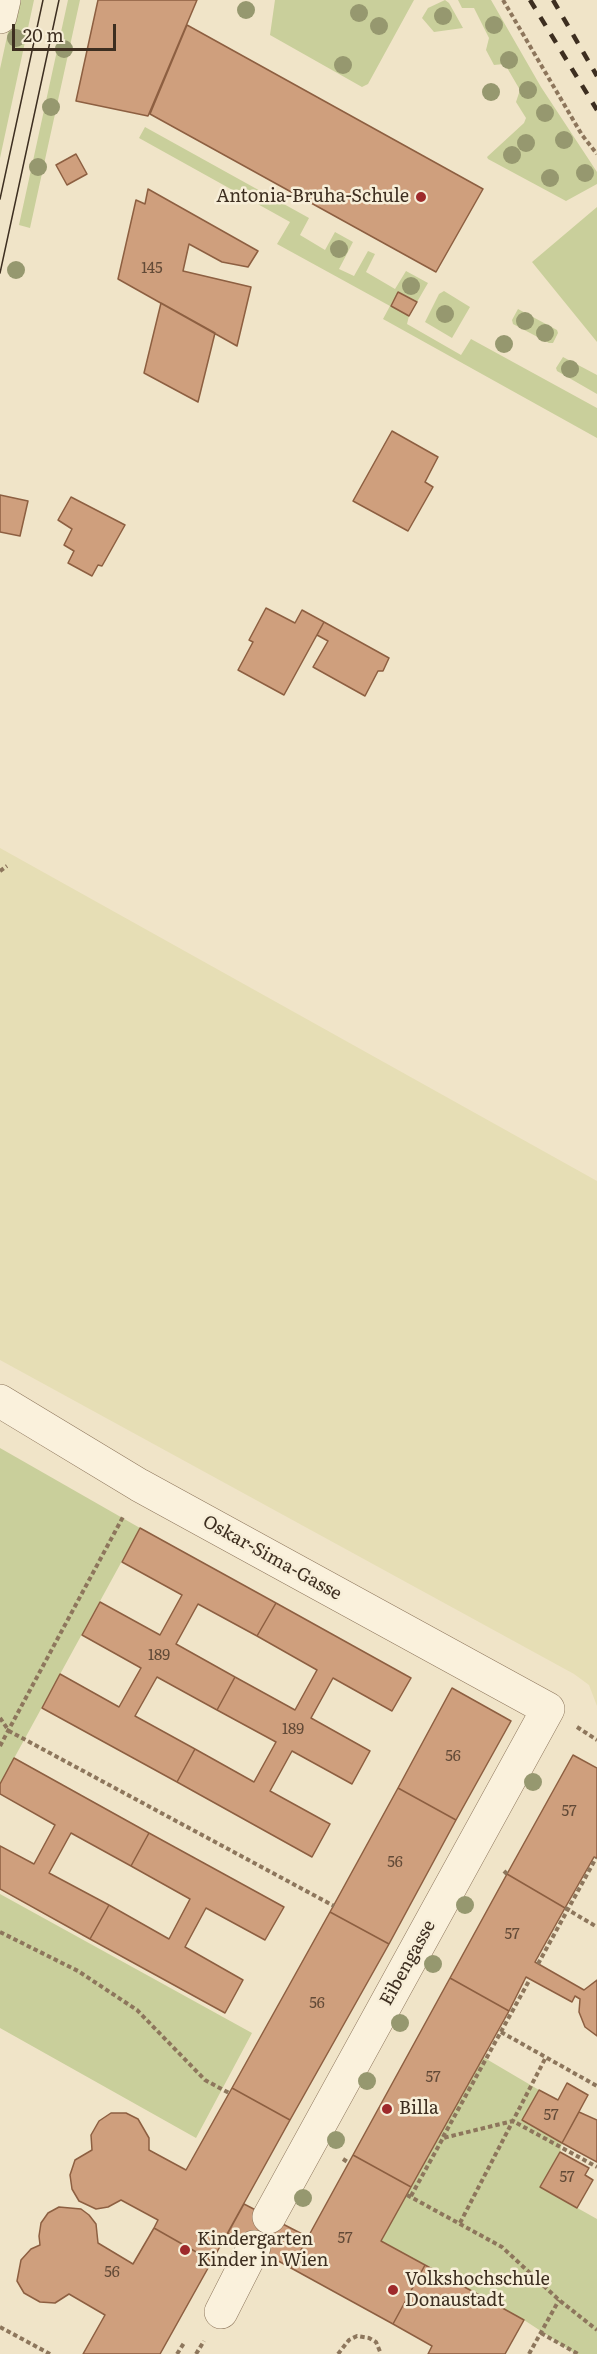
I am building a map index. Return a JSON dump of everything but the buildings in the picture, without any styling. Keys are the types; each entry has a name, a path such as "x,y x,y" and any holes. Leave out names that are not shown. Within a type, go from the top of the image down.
{"street":[{"path":"0,17 4,0"},
{"name":"Oskar-Sima-Gasse","path":"0,1401 139,1485 548,1709"},
{"name":"Eibengasse","path":"269,2217 548,1709"},
{"path":"220,2312 254,2247"}],"path":[{"path":"503,0 582,135 597,154"},
{"path":"0,871 7,866"},
{"path":"0,1746 128,1506"},
{"path":"0,1718 9,1731 333,1906"},
{"path":"538,1964 597,1858"},
{"path":"567,1910 597,1927"},
{"path":"0,1932 78,1971 137,2010 205,2080 229,2094"},
{"path":"530,1979 443,2138 409,2195 502,2247 559,2300 597,2330"},
{"path":"501,2032 597,2086"},
{"path":"460,2223 546,2056"},
{"path":"443,2138 513,2121 597,2168"},
{"path":"343,2159 349,2163"},
{"path":"529,2354 559,2300"},
{"path":"0,2327 50,2354"},
{"path":"541,2333 578,2354"},
{"path":"338,2354 349,2340 357,2336 376,2342 381,2354"},
{"path":"177,2354 184,2343"}],"shaded area":[{"path":"0,848 597,1181 597,1706 589,1685 574,1674 0,1360"}],"green space":[{"path":"15,0 34,0 0,158 0,69"},
{"path":"68,0 80,0 30,228 19,225"},
{"path":"275,0 414,0 368,84 362,87 270,35"},
{"path":"445,0 463,28 434,32 422,18 428,8"},
{"path":"458,0 491,0 541,87 597,172 597,184 566,201 488,159 487,157 524,123 526,118 516,102 520,90 506,66 504,64 494,65 486,50 489,38 474,8 462,8"},
{"path":"145,127 309,218 300,235 325,250 335,232 353,242 339,269 354,276 368,251 375,254 366,272 395,289 406,271 428,283 417,302 398,292 391,305 409,316 407,324 461,355 471,339 597,408 597,438 383,319 390,306 277,244 290,222 139,138"},
{"path":"597,207 597,342 532,262"},
{"path":"444,291 470,307 452,338 425,322 439,294"},
{"path":"518,309 557,330 558,333 553,343 513,324 512,320"},
{"path":"563,357 597,375 597,394 557,371 556,368"},
{"path":"0,1448 140,1528 0,1784"},
{"path":"0,1894 252,2033 196,2138 0,2028"},
{"path":"483,2057 539,2090 522,2120 562,2143 560,2152 540,2187 597,2219 597,2354 576,2354 524,2320 381,2241"}],"tram line":[{"path":"0,199 43,0"},
{"path":"0,273 59,0"}],"railway":[{"path":"530,0 597,110"},
{"path":"553,0 597,76"}],"place":[{"name":"Antonia-Bruha-Schule","path":"421,197"},
{"name":"Billa","path":"387,2109"},
{"name":"Kindergarten Kinder in Wien","path":"185,2250"},
{"name":"Volkshochschule Donaustadt","path":"393,2290"}]}
